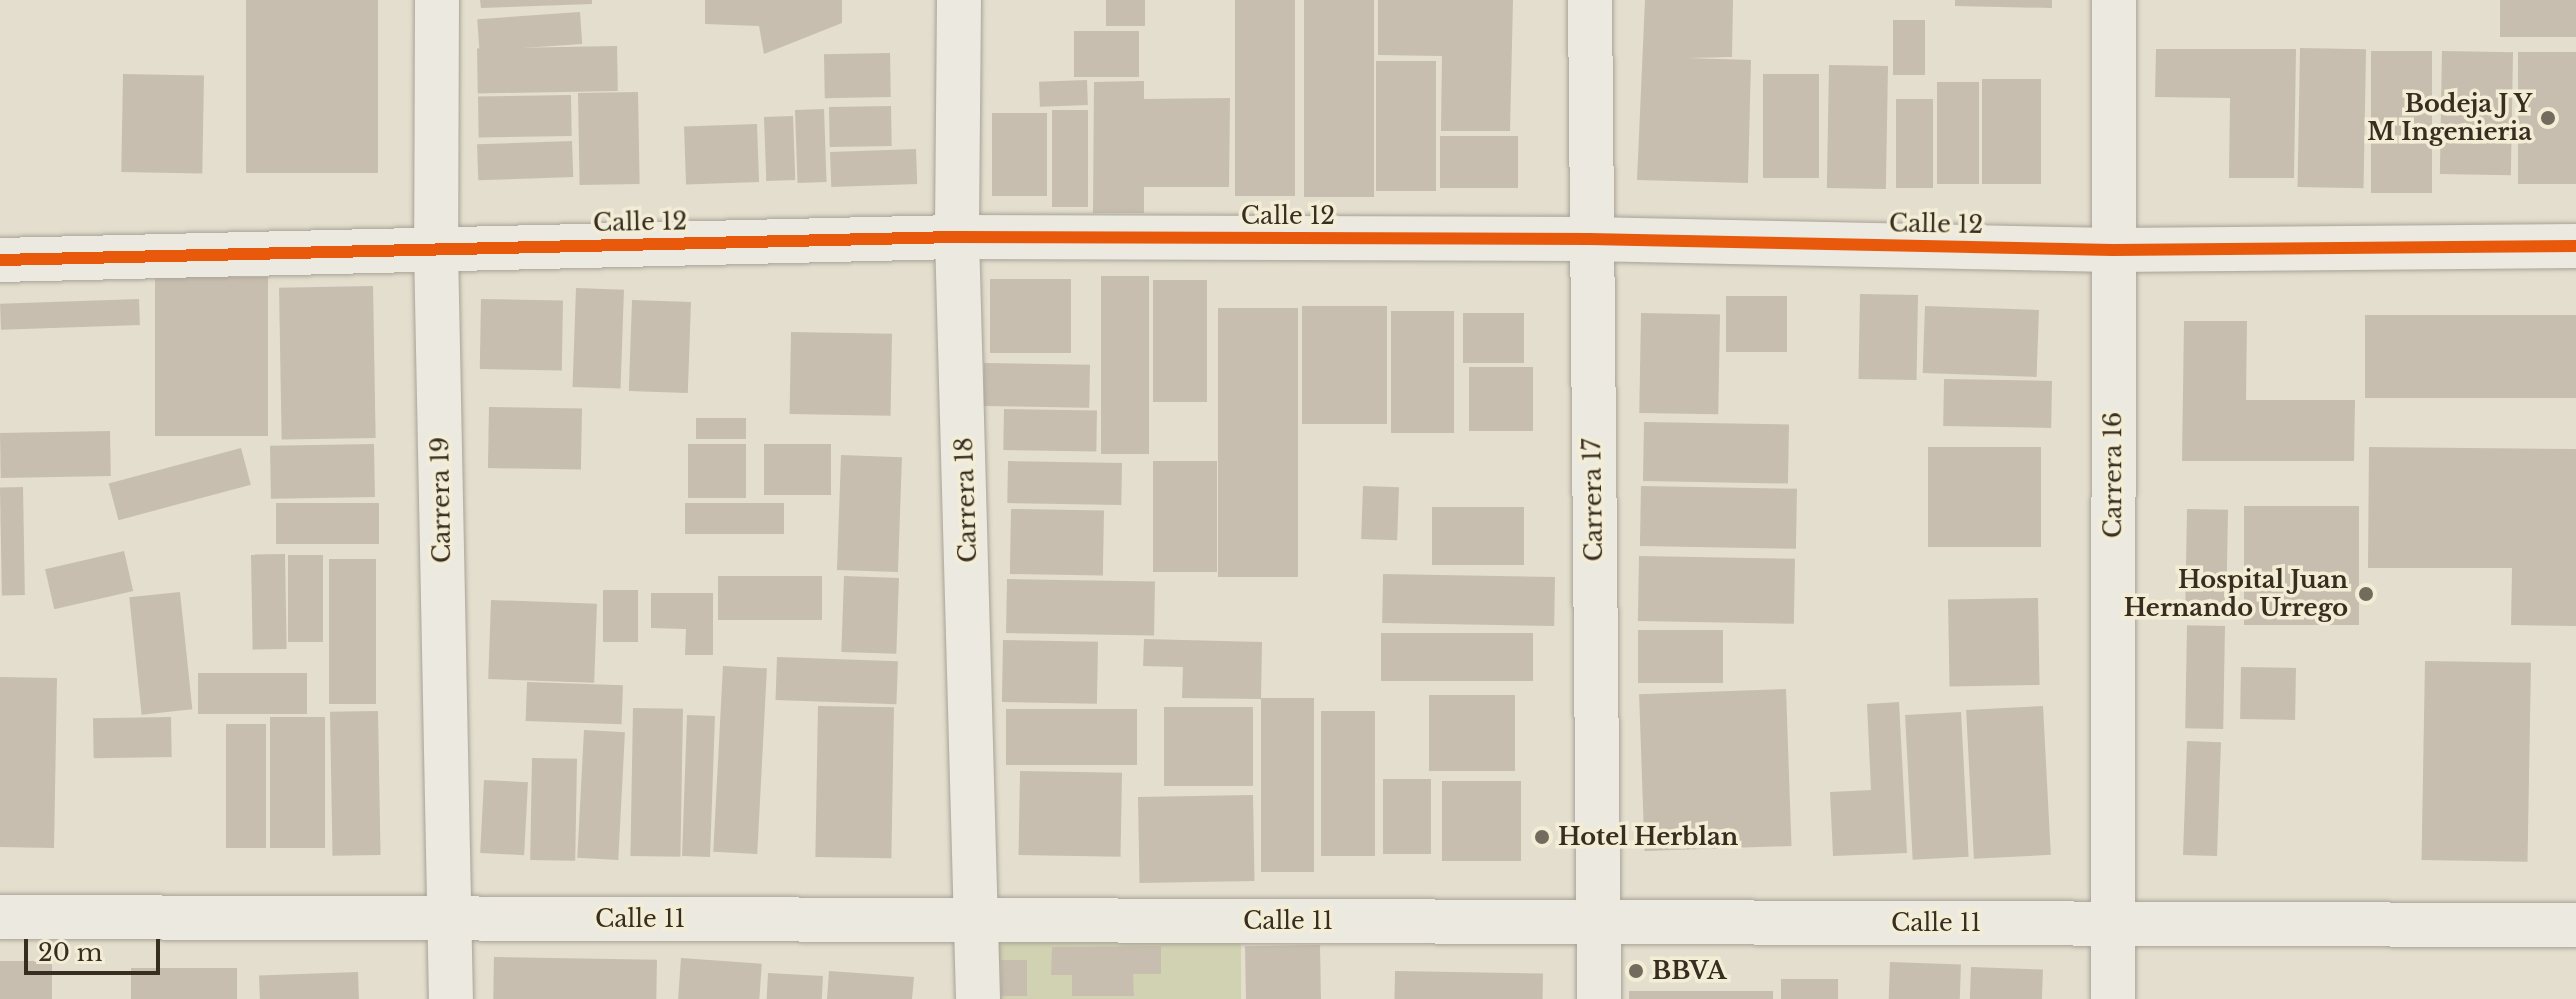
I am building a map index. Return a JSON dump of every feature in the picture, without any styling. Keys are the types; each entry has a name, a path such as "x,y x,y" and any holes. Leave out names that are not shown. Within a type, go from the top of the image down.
{"street":[{"name":"Carrera 19","path":"437,0 436,248 451,999"},
{"name":"Carrera 18","path":"959,0 957,237 979,920 978,999"},
{"name":"Carrera 17","path":"1590,0 1589,239 1599,999"},
{"name":"Carrera 16","path":"2113,999 2114,0"},
{"name":"Calle 12","path":"0,260 957,237 1589,239 2113,250 2576,246"},
{"name":"Calle 11","path":"0,917 2576,925"}],"green space":[{"path":"993,935 1241,935 1241,999 993,999"}],"building":[{"path":"246,0 378,0 378,173 246,173"},
{"path":"480,0 592,0 592,4 481,8"},
{"path":"705,0 842,0 842,23 764,54 759,26 705,24"},
{"path":"1106,0 1145,0 1145,26 1106,26"},
{"path":"1235,0 1295,0 1295,196 1235,196"},
{"path":"1304,0 1374,0 1374,197 1304,197"},
{"path":"1378,0 1513,0 1510,131 1441,131 1442,56 1378,55"},
{"path":"1645,0 1733,0 1732,57 1687,58 1751,60 1748,183 1637,180"},
{"path":"1955,0 2052,0 2052,8 1955,6"},
{"path":"2500,0 2576,0 2576,37 2500,37"},
{"path":"580,12 582,44 479,51 477,19"},
{"path":"1893,20 1925,20 1925,75 1893,75"},
{"path":"1074,31 1139,31 1139,77 1074,77"},
{"path":"617,46 618,91 478,93 477,48"},
{"path":"2300,48 2366,49 2364,188 2298,187"},
{"path":"2156,49 2296,49 2294,178 2229,178 2230,98 2155,97"},
{"path":"2371,51 2432,51 2432,193 2371,193"},
{"path":"2442,51 2513,52 2511,175 2440,174"},
{"name":"Bodeja J Y M Ingenieria","path":"2518,52 2576,52 2576,184 2518,184"},
{"path":"890,53 891,97 825,98 824,54"},
{"path":"1376,61 1436,61 1436,191 1376,191"},
{"path":"1829,65 1888,66 1886,189 1827,188"},
{"path":"123,74 204,75 202,173 121,172"},
{"path":"1763,74 1819,74 1819,178 1763,178"},
{"path":"1982,79 2041,79 2041,184 1982,184"},
{"path":"1087,80 1088,105 1040,107 1039,82"},
{"path":"1144,81 1144,99 1230,98 1229,187 1144,187 1144,213 1093,213 1094,82"},
{"path":"1937,82 1979,82 1979,184 1937,184"},
{"path":"638,92 640,184 580,185 578,93"},
{"path":"571,95 572,136 479,138 478,97"},
{"path":"1896,99 1933,99 1933,188 1896,188"},
{"path":"891,106 892,146 830,147 829,107"},
{"path":"824,109 827,182 798,183 795,110"},
{"path":"1052,110 1088,110 1088,207 1052,207"},
{"path":"992,113 1047,113 1047,196 992,196"},
{"path":"793,116 795,180 766,181 764,117"},
{"path":"757,124 759,182 686,185 684,127"},
{"path":"1440,136 1518,136 1518,188 1440,188"},
{"path":"572,141 573,177 478,180 477,144"},
{"path":"916,149 917,184 831,187 830,152"},
{"path":"1101,276 1149,276 1149,454 1101,454"},
{"path":"155,277 268,277 268,436 155,436"},
{"path":"990,279 1071,279 1071,353 990,353"},
{"path":"1153,280 1207,280 1207,402 1153,402"},
{"path":"373,286 376,438 282,440 279,288"},
{"path":"576,288 624,290 621,389 573,387"},
{"path":"1860,294 1918,295 1917,380 1859,379"},
{"path":"1726,296 1787,296 1787,352 1726,352"},
{"path":"139,299 140,325 1,330 0,304"},
{"path":"481,299 563,300 562,370 480,369"},
{"path":"632,300 691,302 688,393 629,391"},
{"path":"1302,306 1387,306 1387,424 1302,424"},
{"path":"1925,306 2039,310 2037,377 1923,373"},
{"path":"1218,308 1298,308 1298,577 1218,577"},
{"path":"1391,311 1454,311 1454,433 1391,433"},
{"path":"1463,313 1524,313 1524,363 1463,363"},
{"path":"1641,313 1720,314 1718,414 1639,413"},
{"path":"2365,315 2576,315 2576,398 2365,398"},
{"path":"2184,321 2247,321 2246,400 2355,400 2354,461 2182,461"},
{"path":"791,332 892,334 891,416 790,414"},
{"path":"984,363 1090,365 1089,408 983,406"},
{"path":"1469,367 1533,367 1533,431 1469,431"},
{"path":"1944,379 2052,381 2051,428 1943,426"},
{"path":"489,407 582,409 581,470 488,468"},
{"path":"1004,409 1097,411 1096,452 1003,450"},
{"path":"696,418 746,418 746,439 696,439"},
{"path":"1644,422 1789,425 1788,484 1643,481"},
{"path":"110,431 111,476 1,478 0,433"},
{"path":"374,444 375,497 271,499 270,446"},
{"path":"688,444 746,444 746,498 688,498"},
{"path":"764,444 831,444 831,495 764,495"},
{"path":"1928,447 2041,447 2041,547 1928,547"},
{"path":"2369,447 2576,449 2576,626 2511,625 2512,568 2368,568"},
{"path":"241,448 251,485 119,520 109,483"},
{"path":"841,455 902,457 898,572 837,570"},
{"path":"1008,461 1122,463 1121,505 1007,503"},
{"path":"1153,461 1217,461 1217,572 1153,572"},
{"path":"1363,486 1399,487 1397,540 1361,539"},
{"path":"1641,486 1797,489 1796,549 1640,546"},
{"path":"0,487 23,487 25,595 2,595"},
{"path":"276,503 379,503 379,544 276,544"},
{"path":"685,503 784,503 784,534 685,534"},
{"path":"2244,506 2359,506 2359,625 2244,625"},
{"path":"1432,507 1524,507 1524,565 1432,565"},
{"path":"1011,509 1104,511 1103,576 1010,574"},
{"path":"2187,509 2228,510 2226,610 2185,609"},
{"path":"124,551 133,591 54,609 45,569"},
{"path":"285,554 287,649 253,650 251,555"},
{"path":"288,555 323,555 323,642 288,642"},
{"path":"1639,556 1795,559 1794,624 1638,621"},
{"path":"329,559 376,559 376,704 329,704"},
{"path":"1383,574 1555,577 1554,626 1382,623"},
{"path":"718,576 822,576 822,620 718,620"},
{"path":"844,576 899,578 896,654 841,652"},
{"path":"1007,579 1155,582 1154,636 1006,633"},
{"path":"603,590 638,590 638,642 603,642"},
{"path":"180,592 192,709 142,715 129,597"},
{"path":"651,593 713,593 713,655 685,655 686,629 651,628"},
{"path":"2038,598 2040,685 1950,687 1948,600"},
{"path":"491,600 597,604 594,683 488,679"},
{"path":"2187,625 2225,626 2223,729 2185,728"},
{"path":"1638,630 1723,630 1723,683 1638,683"},
{"path":"1381,633 1533,633 1533,681 1381,681"},
{"path":"1144,639 1262,642 1261,699 1182,698 1183,667 1143,666"},
{"path":"1003,640 1098,642 1097,704 1002,702"},
{"path":"777,657 898,661 896,704 775,700"},
{"path":"2425,661 2531,663 2528,862 2422,860"},
{"path":"723,666 767,668 757,854 713,852"},
{"path":"2241,667 2296,668 2295,720 2240,719"},
{"path":"198,673 307,673 307,714 198,714"},
{"path":"0,677 57,678 54,848 0,847"},
{"path":"527,682 623,685 622,724 526,721"},
{"path":"1786,689 1791,846 1645,851 1639,694"},
{"path":"1429,695 1515,695 1515,771 1429,771"},
{"path":"1261,698 1314,698 1314,872 1261,872"},
{"path":"1899,702 1907,853 1833,856 1830,792 1871,790 1867,704"},
{"path":"818,706 894,707 891,858 815,857"},
{"path":"2043,706 2051,855 1974,859 1966,710"},
{"path":"1164,707 1253,707 1253,786 1164,786"},
{"path":"633,708 683,709 680,857 630,856"},
{"path":"1006,709 1137,709 1137,765 1006,765"},
{"path":"378,711 381,855 333,856 330,712"},
{"path":"1321,711 1375,711 1375,856 1321,856"},
{"path":"1961,712 1969,857 1913,860 1905,715"},
{"path":"687,715 715,716 710,857 682,856"},
{"path":"171,717 172,757 94,758 93,718"},
{"path":"270,717 325,717 325,848 270,848"},
{"path":"226,724 266,724 266,848 226,848"},
{"path":"584,730 625,732 618,860 577,858"},
{"path":"2187,741 2221,742 2217,856 2183,855"},
{"path":"532,758 577,759 575,861 530,860"},
{"path":"1020,771 1122,773 1121,857 1019,855"},
{"path":"1383,779 1431,779 1431,854 1383,854"},
{"path":"484,780 528,782 524,855 480,853"},
{"path":"1442,781 1521,781 1521,861 1442,861"},
{"path":"1253,795 1255,881 1140,883 1138,797"},
{"path":"1320,945 1321,999 1246,999 1245,946"},
{"path":"1161,946 1161,974 1133,974 1134,996 1072,996 1072,975 1051,975 1052,947"},
{"path":"494,957 657,960 656,999 493,999"},
{"path":"681,958 762,964 759,999 678,999"},
{"path":"1001,960 1027,960 1027,996 1001,996"},
{"path":"0,961 52,961 52,999 0,999"},
{"path":"1890,962 1961,964 1960,999 1889,999"},
{"path":"1971,967 2043,970 2042,999 1970,999"},
{"path":"131,968 237,968 237,999 131,999"},
{"path":"829,971 914,977 912,999 827,999"},
{"path":"1395,971 1543,974 1543,999 1395,999"},
{"path":"358,972 359,999 260,999 259,975"},
{"path":"768,973 823,976 822,999 767,999"},
{"path":"1781,979 1838,979 1838,999 1781,999"},
{"path":"1629,991 1773,991 1773,999 1629,999"}],"cycle path":[{"path":"0,260 957,237 1589,239 2113,250 2576,246"}],"place":[{"name":"Bodeja J Y M Ingenieria","path":"2548,118"},
{"name":"Hospital Juan Hernando Urrego","path":"2366,594"},
{"name":"Hotel Herblan","path":"1542,837"},
{"name":"BBVA","path":"1636,971"}]}
